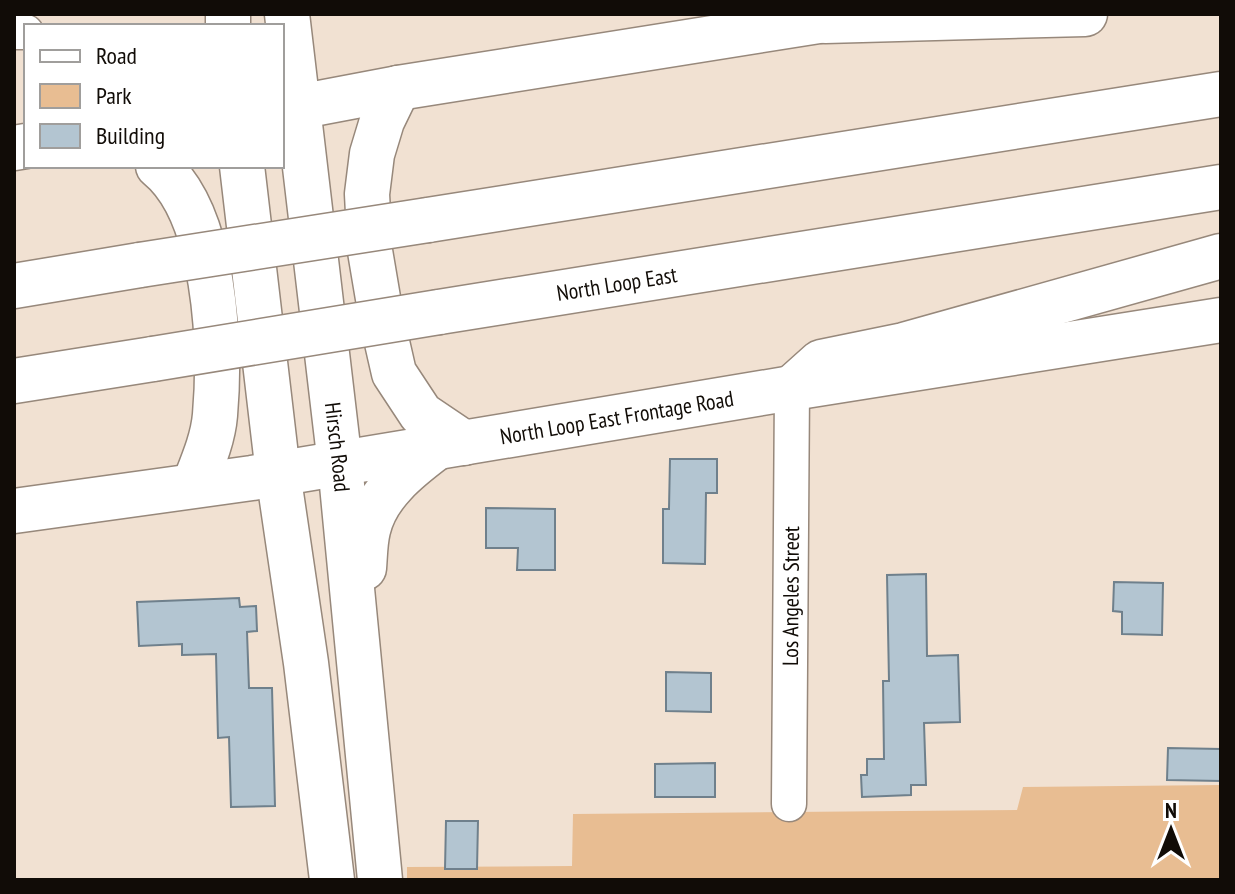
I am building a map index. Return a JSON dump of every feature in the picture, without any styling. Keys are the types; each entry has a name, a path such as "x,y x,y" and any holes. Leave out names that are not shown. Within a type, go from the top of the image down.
{"main road":[{"name":"Hirsch Road","path":"287,14 290,109 340,464 380,880"},
{"path":"290,109 398,88 839,16 1085,14"},
{"path":"357,630 368,529 377,507 407,470 450,445 421,414 394,373 370,251 367,194 372,154 382,121 398,88"},
{"path":"14,286 1221,94"},
{"path":"160,168 168,174 191,211 210,275 217,340 215,417 208,450 194,485"},
{"path":"242,168 278,473 306,663 332,880"},
{"name":"North Loop East","path":"14,381 1221,187"},
{"path":"792,388 821,362 904,345 1221,256"},
{"name":"North Loop East Frontage Road","path":"14,511 340,464 1221,320"}],"street":[{"name":"Los Angeles Street","path":"789,804 792,388"}],"green space":[{"path":"1221,785 1221,880 407,880 407,867 572,866 573,814 1017,810 1023,787"}],"building":[{"path":"670,459 717,459 717,493 706,493 705,564 663,563 663,509 669,509"},
{"path":"486,508 555,509 555,570 517,570 518,548 486,548"},
{"path":"926,574 927,656 958,655 960,722 924,723 926,785 911,785 911,795 862,797 861,775 867,775 867,759 884,759 883,681 889,681 887,575"},
{"path":"1114,582 1163,583 1162,635 1122,634 1122,612 1113,611"},
{"path":"239,598 240,607 256,606 257,631 247,632 249,688 272,688 275,806 231,807 229,737 218,738 216,654 182,655 182,644 139,646 137,602"},
{"path":"666,672 711,673 711,712 666,711"},
{"path":"1168,748 1221,749 1221,781 1167,780"},
{"path":"715,763 715,797 655,797 655,764"},
{"path":"446,821 478,821 477,869 445,869"}]}
